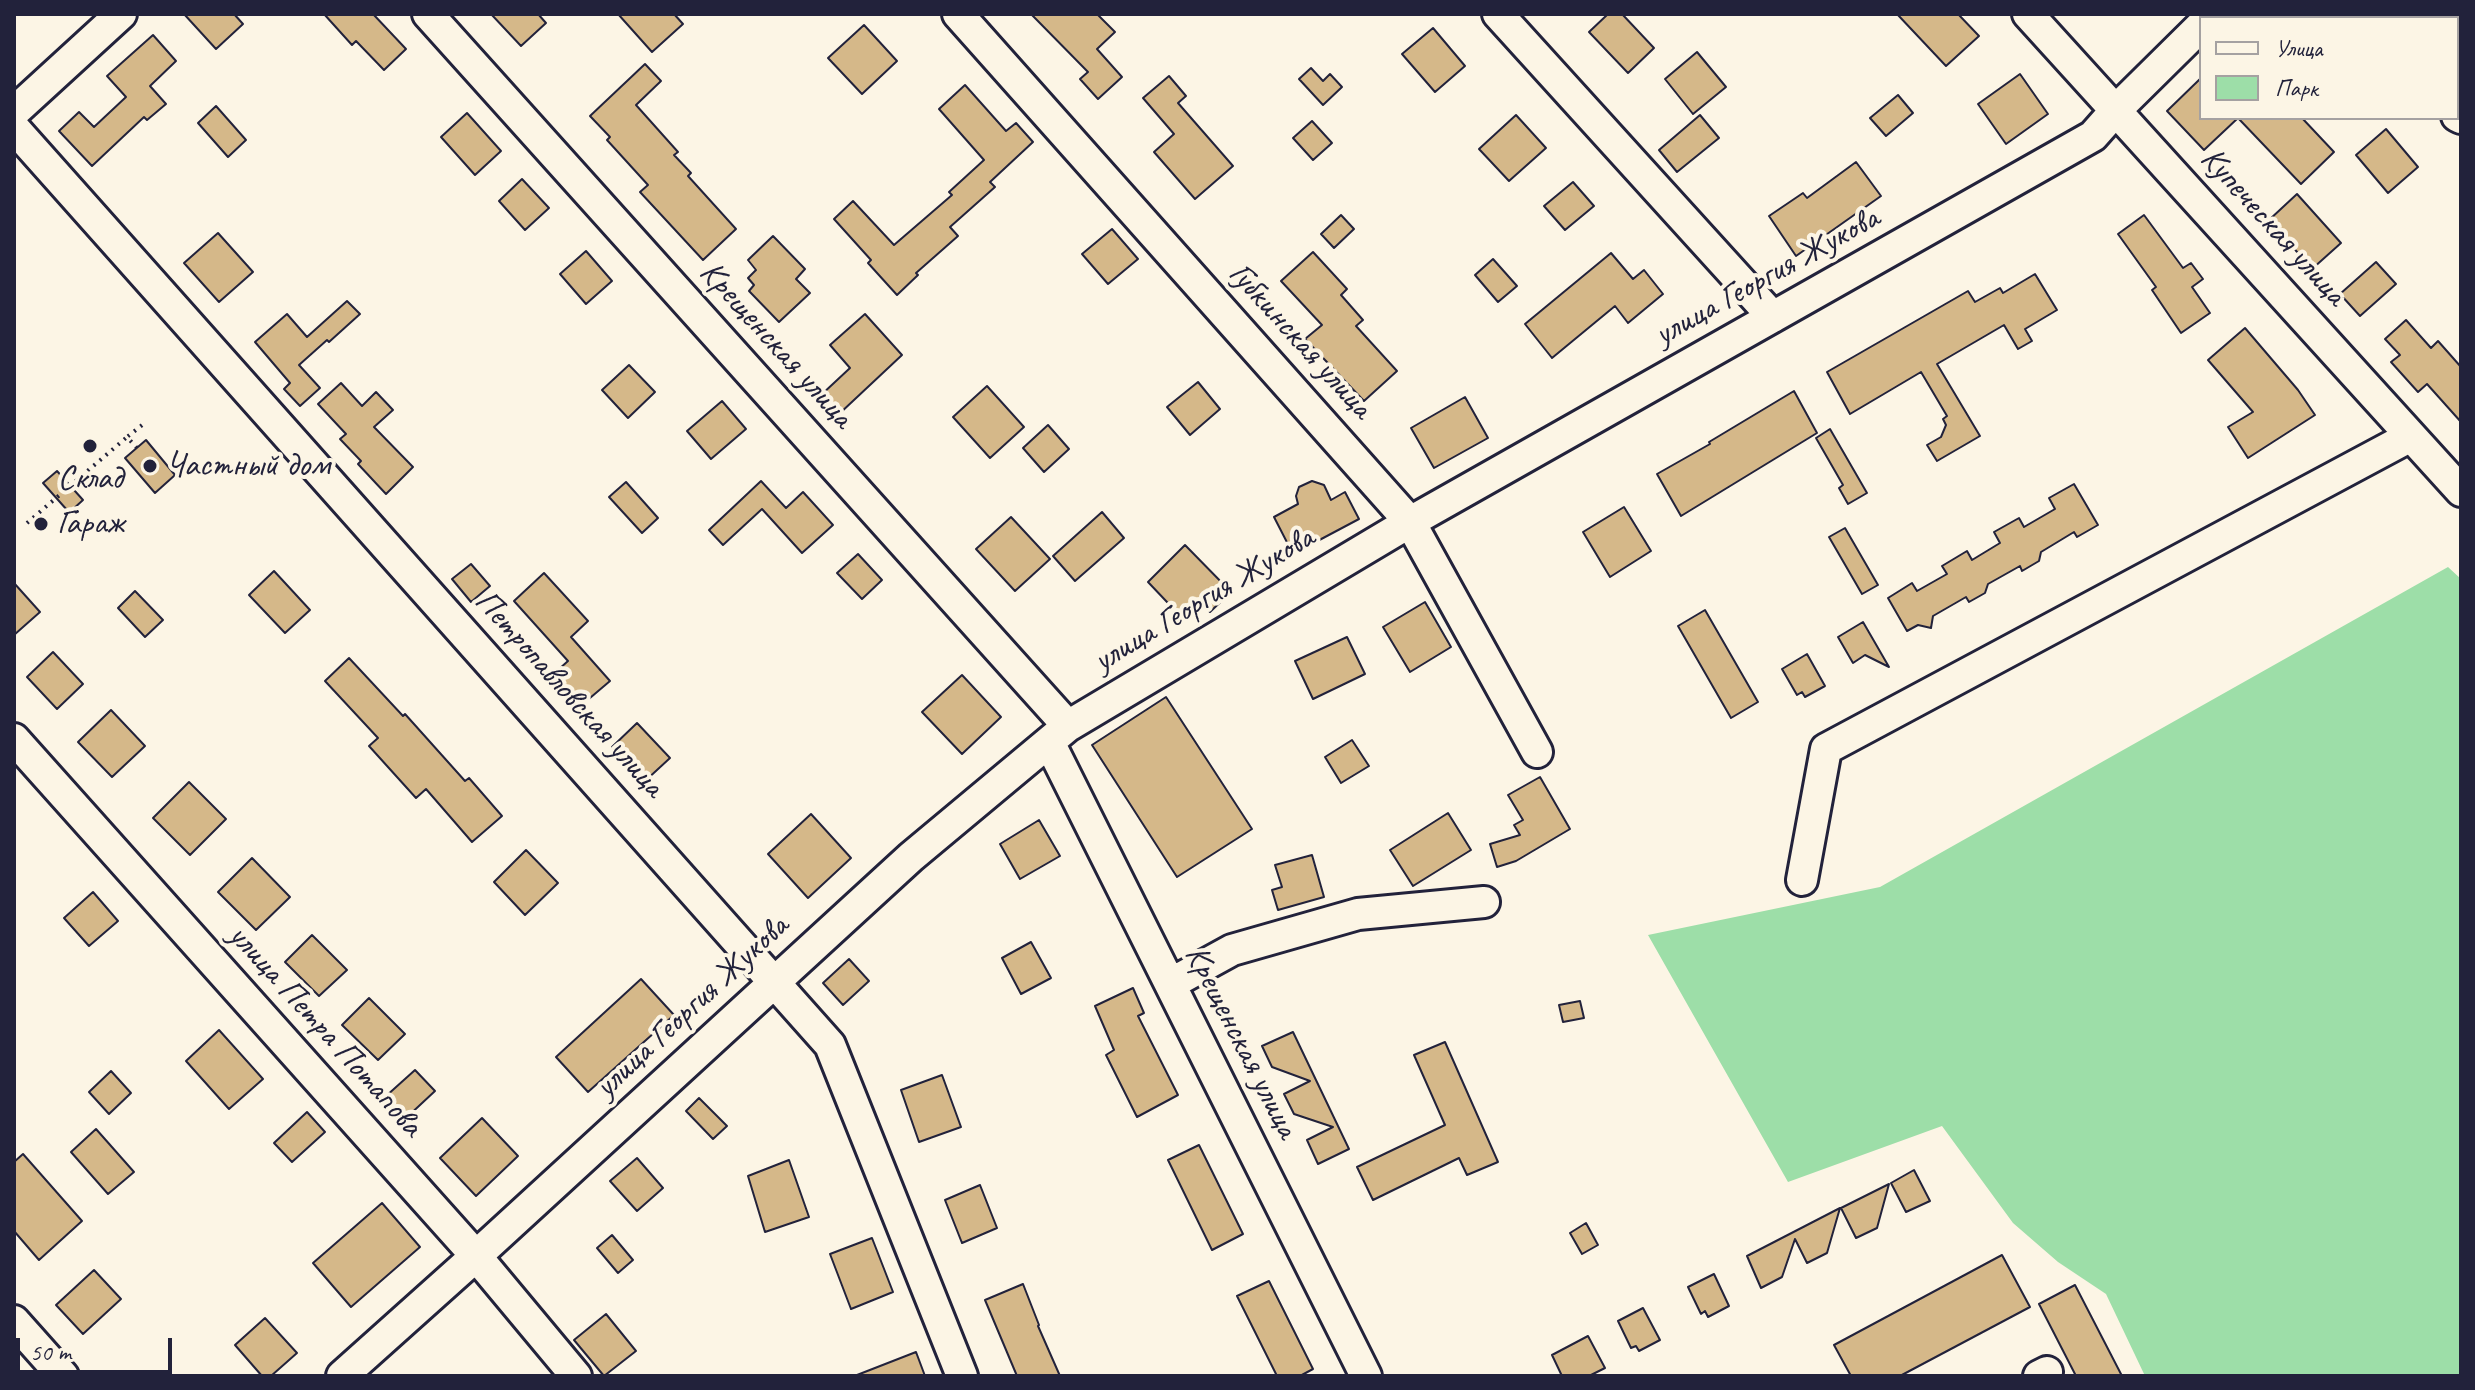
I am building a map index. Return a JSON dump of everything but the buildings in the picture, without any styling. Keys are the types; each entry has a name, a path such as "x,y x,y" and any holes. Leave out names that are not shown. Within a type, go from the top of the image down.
{"street":[{"path":"14,112 121,14"},
{"name":"Крещенская улица","path":"428,14 1058,734 1170,984 1366,1376"},
{"name":"Губкинская улица","path":"958,14 1410,522 1537,752"},
{"path":"1498,14 1773,317"},
{"name":"Купеческая улица","path":"2028,14 2461,491"},
{"name":"улица Георгия Жукова","path":"342,1376 911,857 1058,734 1410,522 2093,136 2199,28"},
{"name":"Петропавловская улица","path":"14,128 830,1045 962,1376"},
{"path":"1802,880 1826,749 2411,436"},
{"name":"улица Петра Потапова","path":"14,739 476,1256 576,1376"},
{"path":"1170,984 1232,950 1358,914 1484,902"},
{"path":"14,1321 63,1376"}],"path":[{"path":"27,523 146,422"},
{"path":"127,437 137,448"}],"green space":[{"path":"2448,567 2461,579 2461,1376 2145,1376 2106,1294 2058,1262 2013,1223 1942,1126 1788,1182 1648,935 1880,887"}],"place":[{"name":"Склад","path":"90,446"},
{"name":"Частный дом","path":"150,466"},
{"name":"Гараж","path":"41,524"}]}
